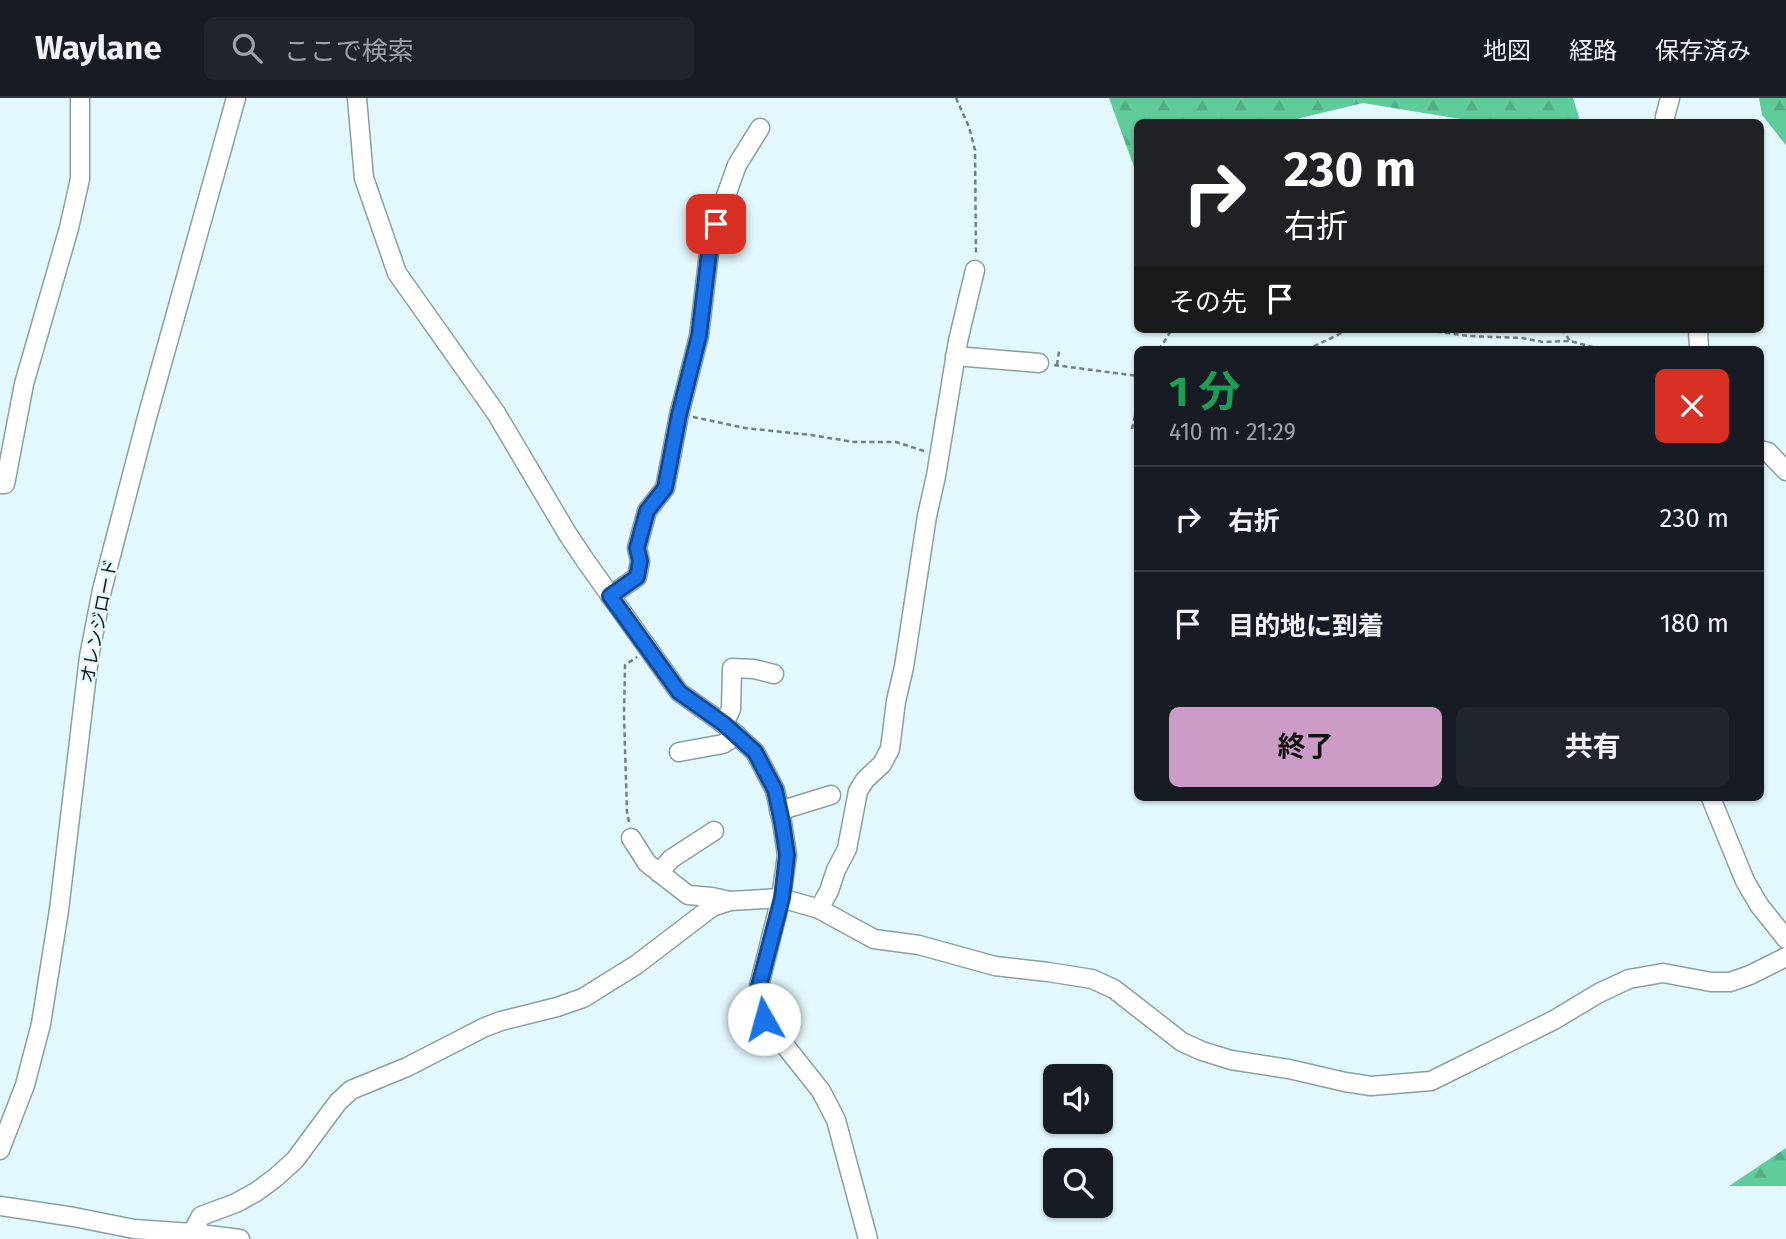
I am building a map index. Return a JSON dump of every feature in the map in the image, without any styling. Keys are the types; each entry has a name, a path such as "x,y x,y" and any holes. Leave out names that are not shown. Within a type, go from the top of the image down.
{"street":[{"path":"0,484 5,484 24,384 69,228 80,179 80,98"},
{"name":"オレンジロード","path":"0,1150 25,1086 41,1024 59,910 89,657 102,590 236,98"},
{"path":"357,98 363,178 397,273 496,413 567,533 679,692 730,729 755,752 775,790 787,855 782,898 759,986 764,1019 821,1091 835,1120 868,1239"},
{"path":"1665,119 1670,98"},
{"path":"610,596 637,577 640,561 637,548 647,511 665,488 679,415 699,336 709,253 716,224 737,165 760,128"},
{"path":"819,909 846,849 858,791 882,764 890,749 955,356 975,270"},
{"path":"955,356 1039,363"},
{"path":"1764,451 1786,471"},
{"path":"678,752 723,744 730,729 732,668 754,668 774,674"},
{"path":"779,810 831,795"},
{"path":"1712,801 1745,881 1759,905 1786,939"},
{"path":"659,873 671,859 714,831"},
{"path":"631,838 647,863 688,895 730,901"},
{"path":"192,1233 201,1216 236,1203 275,1178 295,1160 338,1102 351,1090 407,1068 485,1027 583,998 636,965 712,907 730,901 782,898 819,909 874,939 919,945 996,966 1092,979 1114,989 1182,1042 1202,1051 1230,1060 1371,1086 1431,1081 1554,1020 1599,993 1629,979 1663,973 1711,982 1730,982 1751,975 1786,957"},
{"path":"0,1206 74,1217 134,1230 240,1239"}],"path":[{"path":"957,98 975,150 975,270"},
{"path":"1314,346 1342,333"},
{"path":"1447,333 1543,342 1570,341 1589,346"},
{"path":"1565,333 1570,341"},
{"path":"1057,365 1059,351"},
{"path":"1039,363 1134,375"},
{"path":"679,415 746,428 854,442 896,442 940,456"},
{"path":"1132,429 1134,420"},
{"path":"631,838 627,812 625,665 649,649"}],"green space":[{"path":"1109,98 1573,98 1579,117 1461,119 1363,103 1296,119 1134,119 1134,167"},
{"path":"1759,98 1786,98 1786,145 1762,115"},
{"path":"1786,1148 1786,1186 1729,1186"}],"route":[{"path":"716,224 709,253 699,336 679,415 665,488 647,511 637,548 640,561 637,577 610,596 679,692 724,724 755,752 775,790 787,855 782,898 759,986 764,1019"}]}
